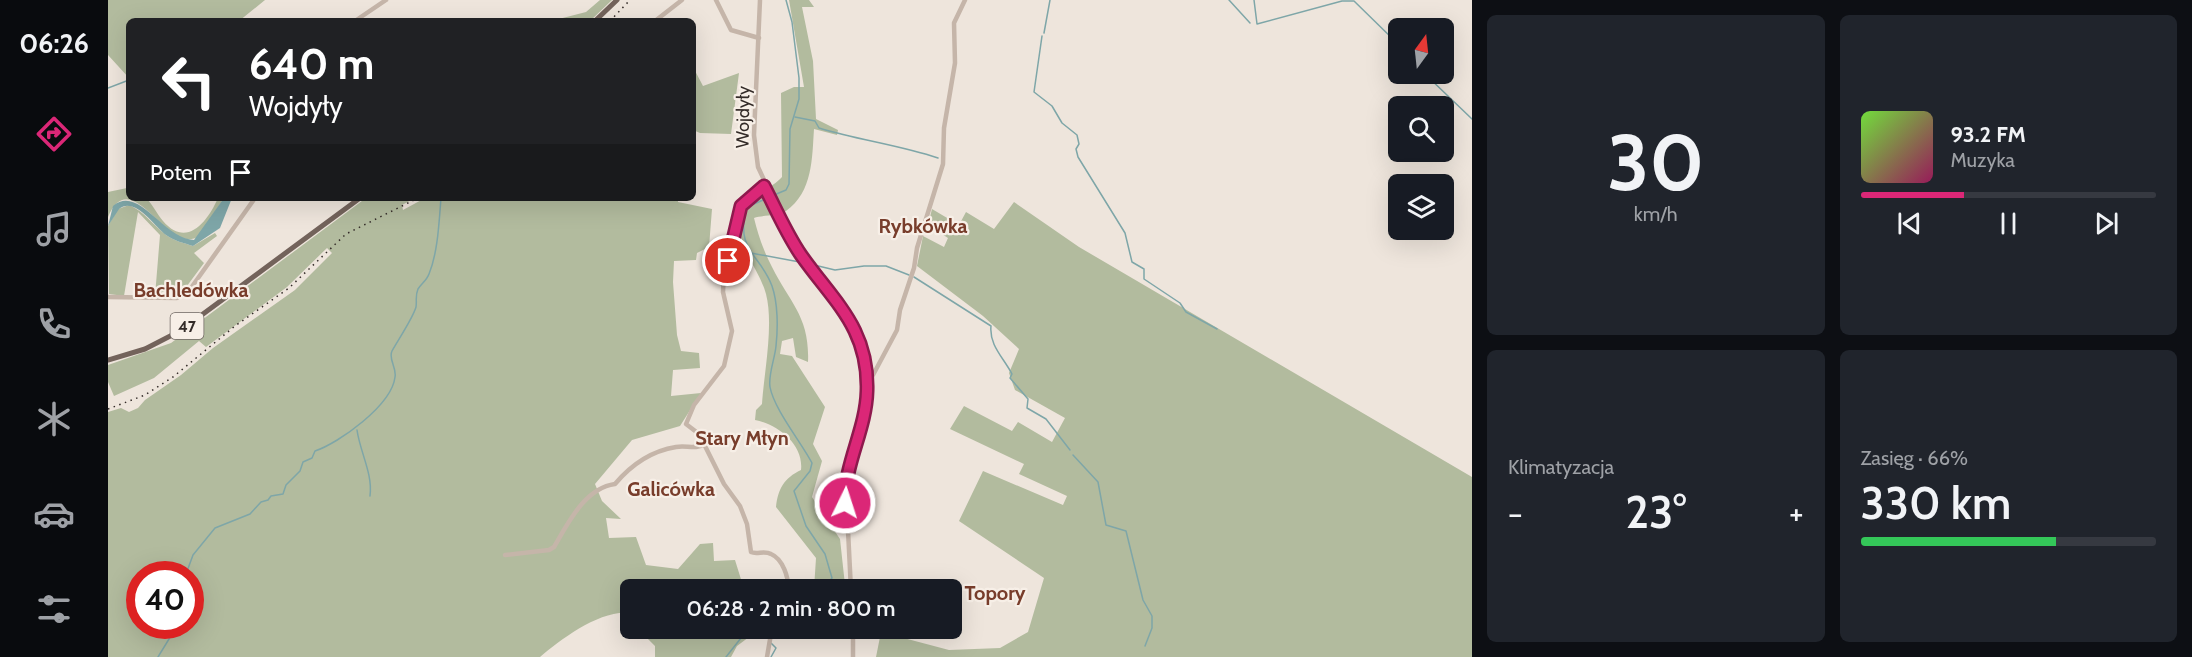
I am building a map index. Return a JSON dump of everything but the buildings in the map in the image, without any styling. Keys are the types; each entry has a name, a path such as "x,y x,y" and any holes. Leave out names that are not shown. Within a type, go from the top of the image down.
{"main road":[{"path":"598,18 617,0"},
{"name":"47","path":"108,360 145,349 180,331 356,201"}],"street":[{"path":"359,18 386,0"},
{"path":"659,18 682,0"},
{"path":"716,0 731,30 759,38"},
{"name":"Wojdyły","path":"760,0 754,144 758,167 766,188 800,254 853,324 862,347 867,376 865,412 846,486 850,579"},
{"path":"867,376 873,375 892,342 914,268 917,248 943,164 944,128 955,63 954,23 965,0"},
{"path":"766,188 741,206 724,273 723,292 732,331 725,361 717,378 694,405 686,424 699,434 744,515 751,552 769,553 779,561 788,579"},
{"path":"108,297 177,298 182,296 191,288 253,201"},
{"path":"505,555 549,550 554,547 585,499 606,485 615,484 626,471 647,456 676,447 698,448 705,444"},
{"path":"767,657 770,639"},
{"path":"853,639 853,657"}],"green space":[{"path":"108,0 265,0 243,18 126,18 126,75 108,55"},
{"path":"600,0 612,0 593,18 563,18 586,12"},
{"path":"789,0 809,0 814,7 802,7 813,61 816,119 838,130 837,135 814,129 809,174 795,203 783,213 754,218 766,255 798,311 806,333 808,362 796,357 793,338 782,341 780,354 792,356 825,407 813,444 822,461 812,497 840,539 844,579 815,579 816,558 776,507 783,485 801,470 798,452 794,444 780,431 755,420 756,410 762,404 769,334 768,306 762,283 742,242 740,220 747,203 782,177 781,93 794,87 804,87"},
{"path":"696,73 703,86 739,73 731,134 696,131"},
{"path":"126,188 126,200 118,203 108,217 108,192"},
{"path":"132,201 148,201 172,229 188,232 203,223 217,201 222,201 199,236 187,239 175,234"},
{"path":"362,201 409,201 402,205 403,210 420,201 678,201 712,209 709,247 697,253 696,260 674,261 673,282 677,335 681,351 699,353 700,368 673,370 671,396 701,393 680,426 632,440 595,484 602,501 621,519 606,518 609,538 636,537 646,565 678,569 700,544 713,543 714,561 735,560 741,579 620,579 620,613 594,620 570,634 540,657 108,657 108,412 121,408 129,412 138,408 145,400 181,375 213,348 295,290 332,253 327,248 287,287 206,347 199,341 154,378 114,396 108,382 108,365 171,343"},
{"path":"1014,202 1079,247 1472,477 1472,657 876,657 880,639 907,639 949,650 1000,648 1028,632 1044,578 959,521 983,471 1063,505 1067,496 1019,474 1024,464 950,429 964,406 1012,431 1018,422 1052,442 1065,418 1015,390 1009,373 1019,349 983,316 917,266 923,236 944,247 948,238 928,225 932,209 959,225 966,212 994,229"},
{"path":"129,205 144,215 166,235 179,242 193,246 215,233 217,236 194,253 204,263 181,294 177,296 175,291 162,292 161,296 155,296 160,235 138,212 124,296 109,294 108,226 118,209"},
{"path":"648,639 746,639 737,646 731,657 655,657 655,646"}],"water":[{"path":"123,201 132,202 142,207 172,231 194,240 222,201 231,201 220,228 193,246 169,237 138,209 131,206 119,209 108,226 113,206"}],"waterway":[{"path":"774,195 786,190 789,184 790,129 799,99 799,78 792,22 786,0"},
{"path":"1044,33 1050,0"},
{"path":"1229,0 1250,23"},
{"path":"1254,0 1257,24 1342,1 1354,1 1388,34"},
{"path":"1042,36 1034,92 1052,106 1062,123 1077,135 1078,157 1125,233 1132,262 1144,269 1144,279 1180,303 1186,312 1217,329"},
{"path":"108,88 126,81"},
{"path":"1435,84 1472,119"},
{"path":"795,117 815,121 819,128 938,158"},
{"path":"770,197 747,207 744,233 750,251 767,275 775,300 777,339 770,387 782,415 812,463 810,471 794,491 806,526 825,554 831,579"},
{"path":"191,561 215,528 250,514 261,502 268,500 271,496 283,494 286,485 300,471 303,462 312,458 315,451 337,440 363,422 385,399 392,388 395,377 392,351 409,323 416,307 418,289 428,276 432,265 438,237 441,201"},
{"path":"751,253 805,263"},
{"path":"810,264 835,270 886,266 909,275"},
{"path":"914,277 991,326 994,345 1012,374 1010,378 1028,399 1027,408 1046,419 1070,450"},
{"path":"357,430 370,479 370,496"},
{"path":"1073,455 1098,482 1106,525 1126,531 1143,600 1152,616 1152,628 1145,646"},
{"path":"158,657 169,639"},
{"path":"726,657 740,639"},
{"path":"771,643 776,648 771,657"}],"railway":[{"path":"613,18 630,0"},
{"path":"108,409 145,395 173,377 235,326 289,288 346,234 412,201"}],"district":[{"name":"Rybkówka","path":"923,226"},
{"name":"Bachledówka","path":"191,290"},
{"name":"Stary Młyn","path":"742,438"},
{"name":"Galicówka","path":"671,489"},
{"name":"Topory","path":"995,593"}],"route":[{"path":"728,261 741,206 764,186 795,246 845,311 857,331 866,364 867,395 863,422 849,468 845,503"}]}
